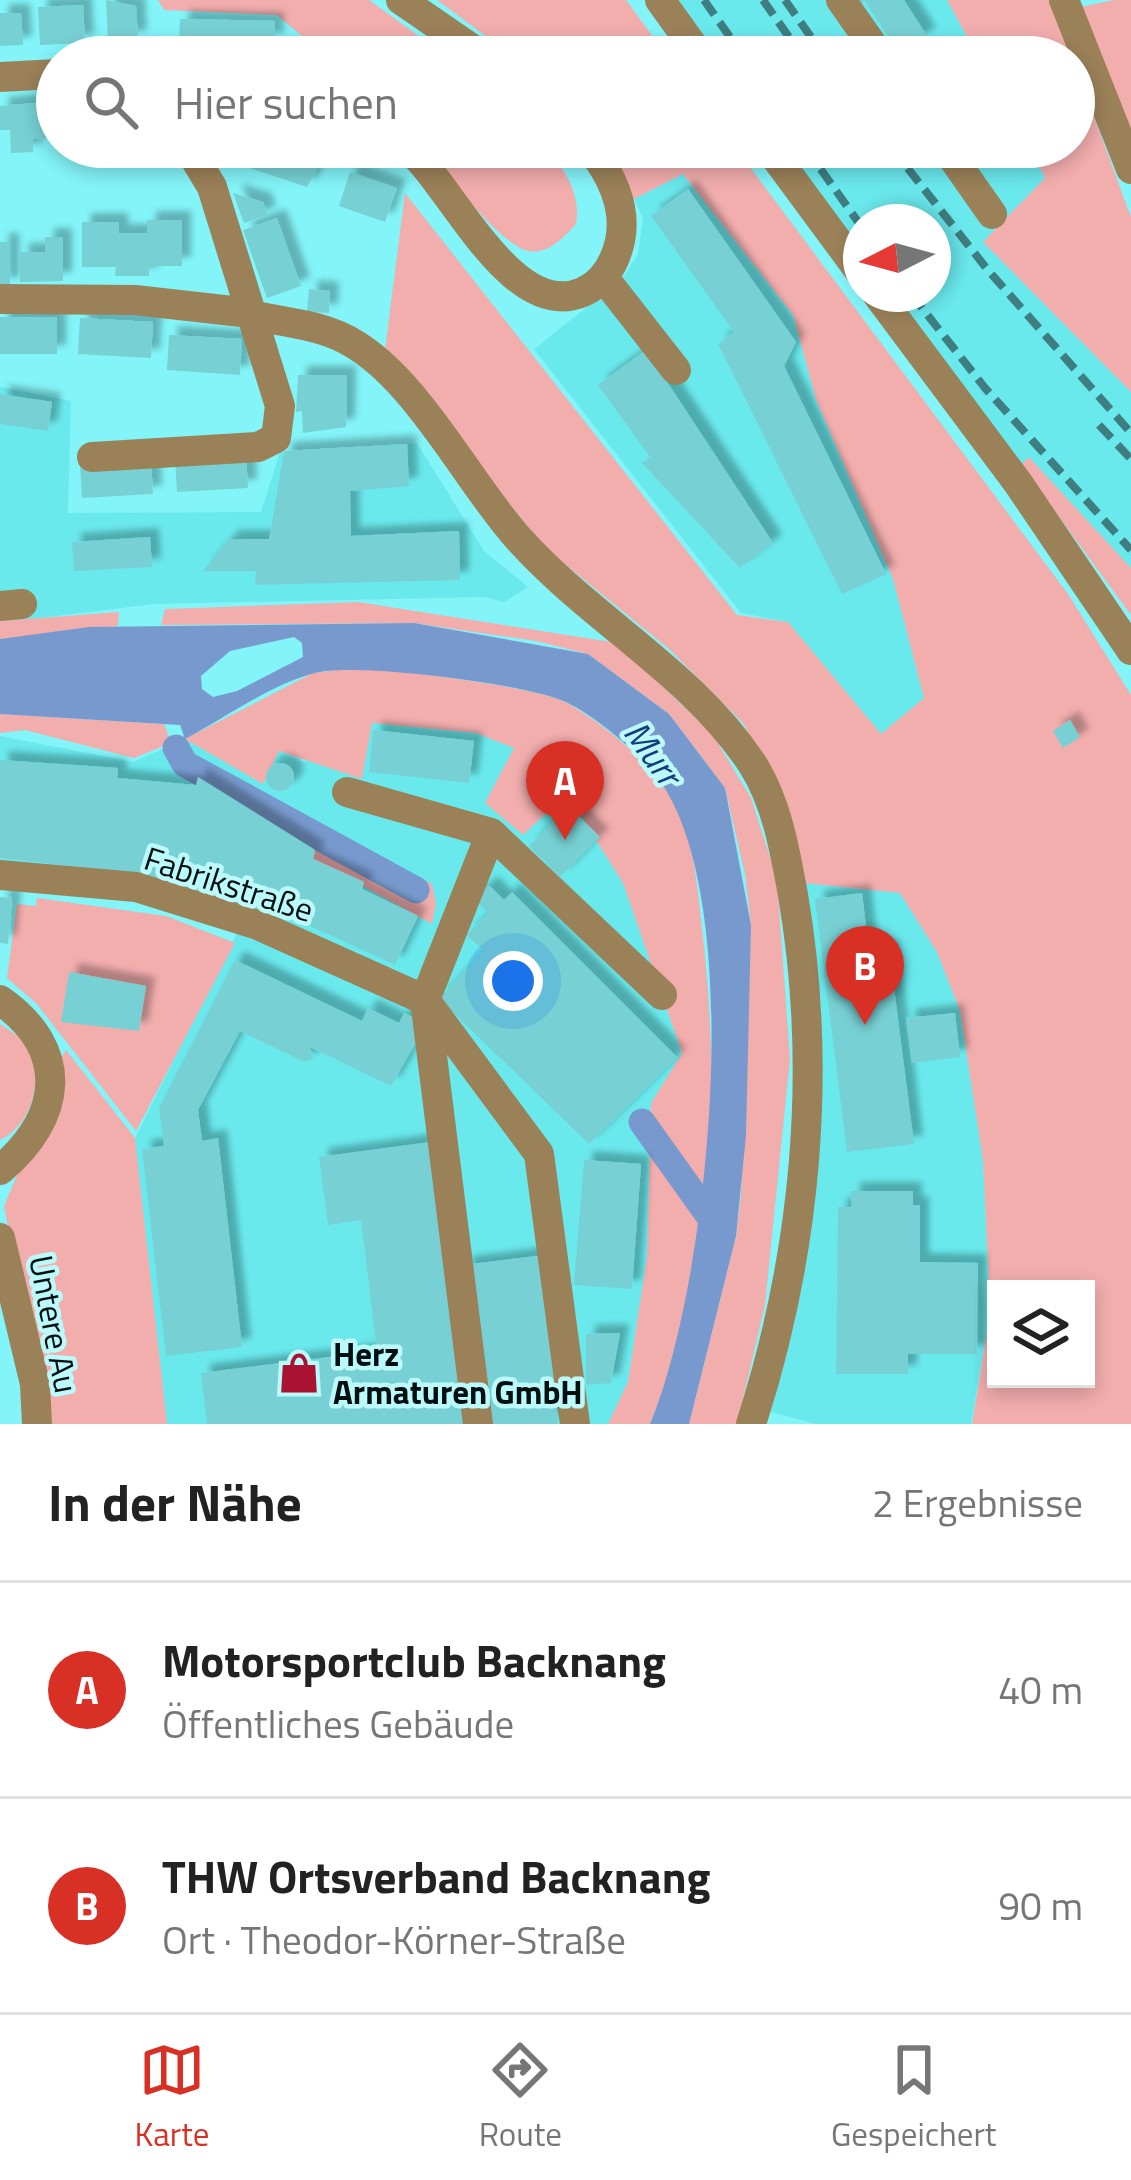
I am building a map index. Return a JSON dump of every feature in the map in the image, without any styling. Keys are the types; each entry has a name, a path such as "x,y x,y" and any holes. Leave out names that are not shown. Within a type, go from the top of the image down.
{"street":[{"path":"401,0 453,36"},
{"path":"660,0 686,36"},
{"path":"841,0 866,36"},
{"path":"1064,0 1078,36"},
{"path":"0,77 36,75"},
{"path":"1095,78 1131,169"},
{"path":"92,457 258,447 276,438 280,406 212,188 200,168"},
{"path":"424,168 514,278 554,296 583,292 604,278 616,257 621,209 603,168"},
{"path":"784,168 843,249"},
{"path":"960,168 992,214"},
{"path":"604,278 676,370"},
{"path":"0,299 135,300 250,314 340,337 379,363 411,396 483,500 555,579 693,697 752,765 786,856 807,1005 809,1080 793,1259 751,1424"},
{"path":"890,312 1018,483 1131,650"},
{"path":"347,792 491,833 662,995"},
{"path":"478,1424 425,1000 491,833"},
{"name":"Fabrikstraße","path":"0,875 136,887 258,925 425,1000 538,1154 575,1424"},
{"path":"0,1000 40,1035 52,1075 48,1109 0,1170"},
{"name":"Untere Au","path":"0,1238 35,1384 37,1424"}],"shaded area":[{"path":"158,0 369,0 419,36 302,36 277,15 164,10"},
{"path":"437,0 626,0 653,36 486,36"},
{"path":"675,0 947,0 967,36 702,36"},
{"path":"947,0 1051,0 1064,36 967,36"},
{"path":"1131,0 1131,136 1095,36 1080,7"},
{"path":"1095,120 1131,217 1131,392 983,242 1045,178 1040,168 1095,168"},
{"path":"443,168 561,168 574,192 576,224 542,250 528,251 516,245 488,221"},
{"path":"618,168 751,168 843,292 843,312 858,312 1068,594 1131,695 1131,1424 972,1424 987,1330 987,1388 1095,1388 1095,1280 989,1280 983,1160 960,1011 937,952 900,893 804,883 780,789 743,723 669,649 545,548 385,350 405,193 737,615 788,622 881,734 924,698 893,579 816,400 793,315 683,174 634,199"},
{"path":"799,168 1041,168 1046,178 983,242 1131,392 1131,568 1029,458 1021,465 906,312 951,312 951,204 843,204 843,227"},
{"path":"683,174 793,315 816,400 893,579 924,699 882,735 788,622 741,613 534,349 622,279 638,254 643,218 634,199"},
{"path":"0,387 71,401 68,513 261,512 280,452 417,443 484,551 528,587 504,602 484,597 154,604 0,623"},
{"path":"1029,457 1131,568 1131,615 1021,465"},
{"path":"358,602 618,643 713,735 751,798 777,879 790,1059 765,1305 737,1424 689,1424 736,1236 741,1195 751,925 745,874 725,788 669,714 588,654 536,641 414,623 161,625 165,609"},
{"path":"119,612 118,626 0,639 0,621"},
{"path":"362,667 501,686 569,704 634,754 662,785 682,820 693,860 708,990 708,1180 688,1306 650,1424 608,1424 628,1382 647,1256 651,1103 682,1053 623,883 567,794 523,835 485,803 514,748 476,733 372,723 362,779 279,751 263,784 185,739 313,673"},
{"path":"0,714 164,724 171,743 134,758 25,730 0,733"},
{"path":"372,723 476,733 515,748 524,834 566,794 623,883 682,1054 651,1103 647,1256 628,1382 608,1424 167,1424 135,1138 246,915 0,868 0,736 133,762 185,739 262,783 279,751 304,762"},
{"path":"191,759 432,884 436,904 432,924 313,859 314,850 186,771"},
{"path":"804,883 900,893 937,952 960,1011 983,1160 987,1329 971,1424 816,1424 768,1411 794,1325 819,1160 821,1001"},
{"path":"37,898 166,916 235,943 136,1131 36,1003 7,978 17,904 36,906"},
{"path":"0,1024 31,1053 35,1082 21,1122 0,1140"},
{"path":"66,1050 135,1138 167,1424 46,1424 4,1206 23,1161 57,1121 64,1082 59,1062"}],"water":[{"name":"Murr","path":"414,623 588,654 669,714 725,788 751,925 746,1135 736,1236 689,1424 650,1424 671,1362 689,1282 710,1095 711,999 703,910 686,834 657,777 615,735 566,702 516,688 402,673 336,670 298,678 185,739 180,725 0,714 0,639 89,627","holes":["294,637 302,643 303,657 237,691 213,697 202,689 201,676 230,651"]}],"building":[{"path":"106,0 136,6 138,36 108,36"},
{"path":"850,0 904,0 927,36 888,36 865,1 854,7"},
{"path":"83,5 85,36 40,36 38,7"},
{"path":"0,13 21,13 23,45 0,46"},
{"path":"180,19 275,21 275,36 179,36"},
{"path":"36,103 33,152 11,153 10,130 0,130 0,106"},
{"path":"249,168 318,168 307,187"},
{"path":"350,172 397,188 385,222 339,206"},
{"path":"688,189 796,342 784,366 886,574 842,594 718,344 734,332 651,216"},
{"path":"233,193 263,202 267,215 244,223"},
{"path":"277,218 301,286 267,298 243,230"},
{"path":"147,220 182,220 182,266 149,266 149,276 115,276 116,267 82,267 82,222 119,222 119,233 147,233"},
{"path":"45,237 63,237 63,281 20,282 20,252 45,252"},
{"path":"0,242 10,242 10,286 0,286"},
{"path":"309,289 330,291 329,313 307,312"},
{"path":"0,317 57,317 57,354 0,354"},
{"path":"80,318 153,322 151,358 78,354"},
{"path":"169,335 242,339 240,375 167,370"},
{"path":"646,350 773,543 740,568 642,463 650,457 598,385"},
{"path":"298,375 347,375 346,427 303,433 302,411 296,412"},
{"path":"0,394 52,402 48,431 0,424"},
{"path":"407,444 409,486 350,491 351,536 459,531 460,580 255,585 256,571 203,571 230,539 269,539 284,451"},
{"path":"246,454 248,488 177,492 175,458"},
{"path":"151,460 153,494 82,498 80,464"},
{"path":"150,537 152,567 74,571 72,542"},
{"path":"1070,720 1080,737 1063,748 1053,731"},
{"path":"373,730 474,741 469,783 369,772"},
{"path":"0,760 118,768 117,778 196,785 198,777 315,850 313,859 364,882 362,889 418,916 395,965 288,916 143,874 0,858"},
{"path":"280,763 290,767 294,777 290,787 280,791 270,787 266,777 270,767"},
{"path":"568,806 600,837 560,877 529,846"},
{"path":"489,885 504,900 512,892 677,1057 589,1144 439,999 484,951 467,935 488,913 474,899"},
{"path":"862,893 869,952 889,949 914,1144 847,1152 815,899"},
{"path":"0,897 12,898 8,944 0,943"},
{"path":"235,960 362,1021 368,1008 399,1023 404,1013 423,1021 422,1032 391,1086 310,1047 313,1059 304,1062 240,1031 198,1110 202,1141 218,1138 242,1347 166,1356 142,1149 164,1146 159,1108"},
{"path":"69,972 146,986 139,1031 61,1022"},
{"path":"955,1013 960,1057 912,1063 906,1018"},
{"path":"438,1141 471,1424 207,1424 201,1373 377,1351 361,1220 328,1225 319,1157"},
{"path":"584,1160 641,1164 632,1289 574,1285"},
{"path":"851,1191 913,1191 913,1205 920,1205 920,1262 978,1263 977,1354 908,1354 908,1374 836,1374 838,1207 851,1207"},
{"path":"545,1255 558,1424 490,1424 463,1265"},
{"path":"620,1333 611,1383 586,1385 586,1334"}],"waterway":[{"path":"176,748 185,764 416,890"},
{"path":"642,1122 722,1234"}],"railway":[{"path":"704,0 729,36"},
{"path":"763,0 788,36"},
{"path":"785,0 810,36"},
{"path":"820,168 845,204"},
{"path":"908,168 987,269 1131,433"},
{"path":"925,312 985,388 1131,550"},
{"path":"1099,425 1131,459"}],"place":[{"name":"Motorsportclub Backnang","path":"565,840"},
{"name":"THW Ortsverband Backnang","path":"865,1025"},
{"name":"Herz Armaturen GmbH","path":"299,1373"}]}
